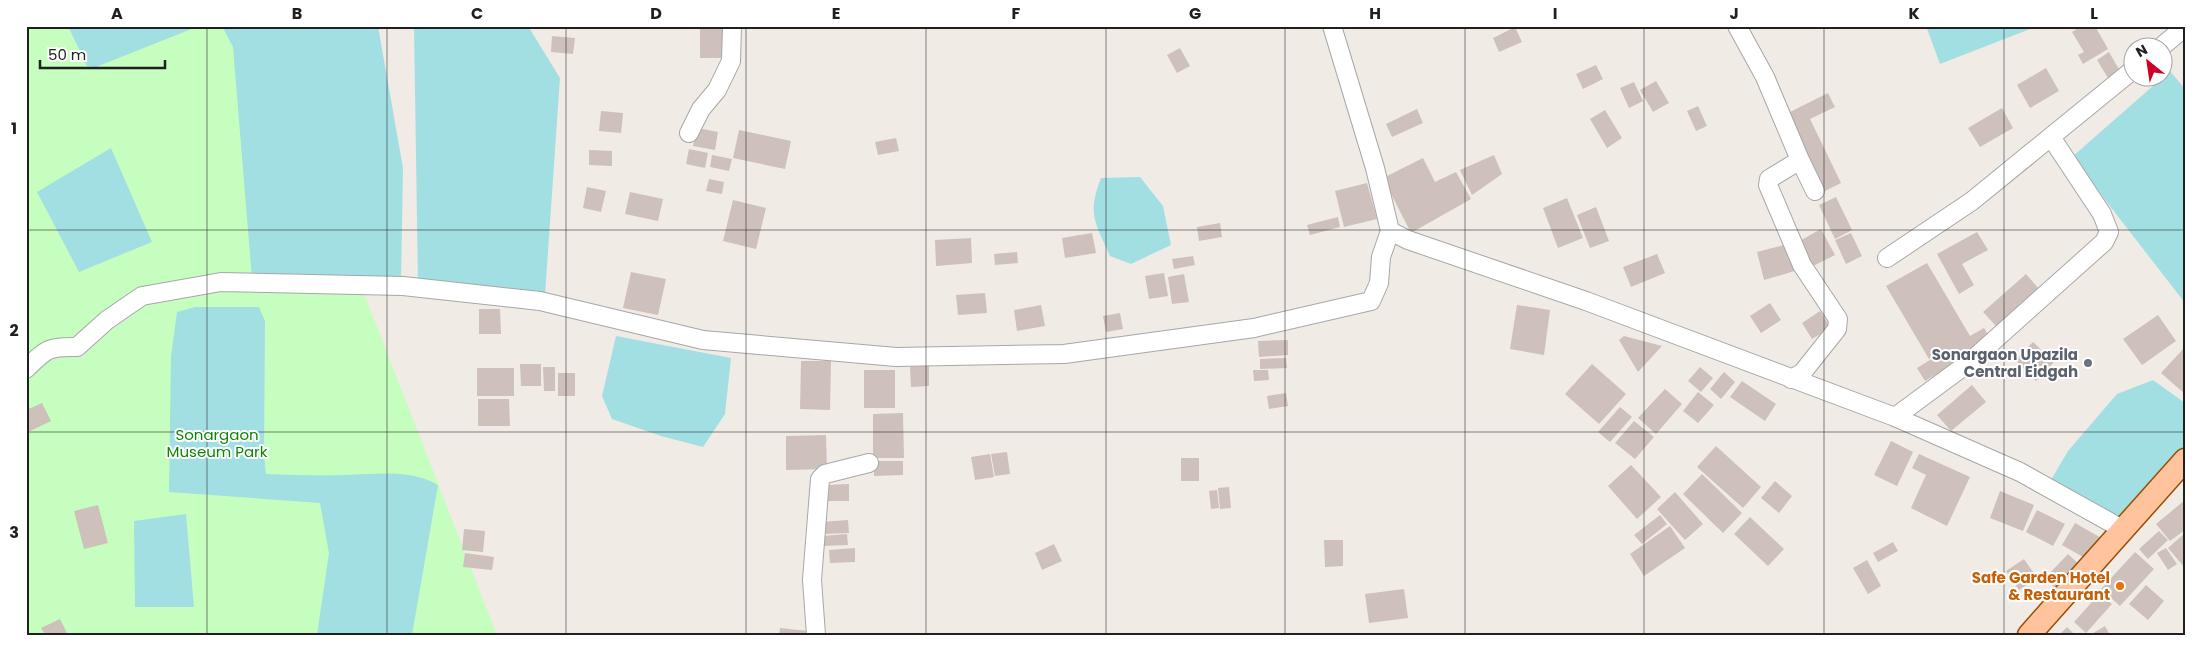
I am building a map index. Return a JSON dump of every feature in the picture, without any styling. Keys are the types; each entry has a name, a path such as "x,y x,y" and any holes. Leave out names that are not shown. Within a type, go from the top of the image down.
{"main road":[{"path":"2029,635 2185,460"}],"street":[{"path":"689,133 701,109 717,90 731,62 732,26"},
{"path":"26,369 42,353 55,346 77,347 107,320 142,296 221,282 423,288 540,302 703,340 896,358 1064,354 1254,328 1371,301 1379,283 1381,258 1390,230 1375,168 1332,26"},
{"path":"1737,26 1765,77 1815,191"},
{"path":"1887,258 1972,201 2124,77"},
{"path":"1895,418 1971,361 2104,242 2109,232 2102,214 2051,137"},
{"path":"1791,379 1802,373 1837,329 1838,319 1802,265 1768,185 1769,179 1800,160"},
{"path":"1390,230 1408,240 1586,301 1895,418 2020,472 2124,530"},
{"path":"816,635 812,580 820,479 825,474 869,463"}],"green space":[{"name":"Sonargaon Museum Park","path":"26,26 260,26 497,635 26,635"}],"water":[{"path":"68,26 199,26 96,67 87,66"},
{"path":"222,26 378,26 403,168 401,283 252,279 233,47"},
{"path":"414,26 528,26 560,78 545,295 418,285"},
{"path":"1926,26 2038,26 1940,64"},
{"path":"2174,76 2185,89 2185,303 2072,157 2151,88 2174,88"},
{"path":"111,148 152,242 79,272 37,192"},
{"path":"1140,177 1163,206 1171,245 1131,264 1110,256 1097,226 1094,201 1101,178"},
{"path":"195,307 259,307 265,321 264,456 266,474 394,474 417,477 438,485 412,635 317,635 329,553 320,503 169,492 171,356 177,312"},
{"path":"616,336 731,358 725,414 703,447 661,436 612,419 602,396"},
{"path":"2153,380 2185,403 2185,445 2117,525 2048,485 2068,451 2117,394"},
{"path":"186,514 194,607 135,607 134,521"}],"building":[{"path":"700,26 725,26 724,58 700,58"},
{"path":"2081,26 2095,26 2108,49 2083,64 2078,55 2084,52 2072,32"},
{"path":"1515,27 1522,42 1499,52 1493,38"},
{"path":"552,36 575,38 573,54 551,52"},
{"path":"1180,48 1190,66 1177,73 1167,55"},
{"path":"2109,52 2120,71 2108,78 2097,60"},
{"path":"1596,65 1603,79 1583,89 1576,74"},
{"path":"2046,68 2059,91 2030,108 2017,85"},
{"path":"1656,81 1669,103 1653,112 1640,90"},
{"path":"1634,82 1643,101 1629,108 1620,88"},
{"path":"1828,93 1835,107 1810,119 1841,183 1823,192 1786,114"},
{"path":"1698,106 1707,126 1696,131 1687,111"},
{"path":"2002,108 2013,128 1980,147 1968,128"},
{"path":"1417,109 1423,123 1392,137 1386,124"},
{"path":"1605,110 1622,138 1607,148 1590,119"},
{"path":"601,111 623,113 621,133 599,131"},
{"path":"697,128 718,132 715,150 693,146"},
{"path":"739,130 791,141 785,169 733,158"},
{"path":"896,138 899,151 878,155 875,142"},
{"path":"689,149 708,153 705,168 686,164"},
{"path":"589,150 612,151 612,166 589,165"},
{"path":"712,155 732,159 729,171 710,167"},
{"path":"1494,155 1502,174 1472,195 1460,170"},
{"path":"1423,158 1435,182 1456,172 1471,199 1411,233 1383,178"},
{"path":"709,179 724,182 722,194 706,191"},
{"path":"1367,183 1377,219 1344,227 1335,191"},
{"path":"587,187 606,191 601,212 583,208"},
{"path":"630,192 663,199 658,221 625,214"},
{"path":"1836,197 1852,230 1835,239 1819,205"},
{"path":"1567,198 1583,238 1558,248 1543,208"},
{"path":"733,200 766,208 756,249 723,241"},
{"path":"1596,207 1609,241 1590,248 1577,215"},
{"path":"1338,217 1340,227 1310,235 1307,225"},
{"path":"1220,223 1222,237 1199,241 1197,227"},
{"path":"1821,229 1835,255 1809,268 1796,243"},
{"path":"1977,232 1988,250 1962,264 1974,285 1959,294 1937,254"},
{"path":"1092,233 1096,253 1065,258 1062,238"},
{"path":"1851,233 1862,256 1846,264 1835,240"},
{"path":"971,238 972,263 936,266 935,240"},
{"path":"1791,243 1798,270 1764,280 1757,252"},
{"path":"1017,252 1018,263 995,265 994,254"},
{"path":"1657,254 1665,273 1631,287 1623,267"},
{"path":"1193,256 1195,265 1174,269 1172,259"},
{"path":"1927,263 1970,336 1984,328 1992,341 1925,381 1917,368 1946,350 1929,359 1886,286"},
{"path":"631,272 666,279 658,315 623,308"},
{"path":"1164,273 1168,296 1149,299 1145,276"},
{"path":"1184,274 1189,302 1172,304 1168,277"},
{"path":"2026,274 2039,289 1996,326 1983,312"},
{"path":"985,293 987,313 958,315 956,295"},
{"path":"1770,303 1781,320 1761,333 1750,316"},
{"path":"1041,305 1045,326 1017,331 1014,310"},
{"path":"1517,305 1550,310 1544,355 1510,349"},
{"path":"479,309 500,309 501,334 479,334"},
{"path":"1820,311 1831,328 1812,339 1802,323"},
{"path":"1120,313 1123,329 1106,332 1103,316"},
{"path":"2158,315 2176,341 2142,365 2123,339"},
{"path":"1624,336 1662,346 1638,372 1619,340"},
{"path":"1288,340 1288,355 1259,357 1258,341"},
{"path":"2033,342 2054,362 2036,381 2015,360"},
{"path":"2185,347 2185,394 2161,373"},
{"path":"1286,358 1287,368 1260,369 1260,359"},
{"path":"801,361 831,361 830,410 800,409"},
{"path":"520,364 541,364 541,386 521,386"},
{"path":"1592,364 1626,394 1599,424 1565,394"},
{"path":"929,366 929,386 911,387 910,367"},
{"path":"543,367 555,367 555,391 544,391"},
{"path":"1700,367 1713,378 1701,392 1688,381"},
{"path":"477,368 514,368 514,396 477,396"},
{"path":"864,370 895,370 895,408 864,408"},
{"path":"1253,370 1268,370 1269,380 1254,381"},
{"path":"1724,372 1735,382 1721,399 1710,389"},
{"path":"558,373 575,373 575,396 558,396"},
{"path":"1742,381 1776,404 1765,421 1730,397"},
{"path":"1972,385 1986,402 1951,431 1937,415"},
{"path":"1665,389 1682,404 1656,434 1638,418"},
{"path":"1698,392 1714,405 1698,423 1683,411"},
{"path":"1286,393 1288,406 1269,409 1267,396"},
{"path":"478,399 509,399 510,426 478,426"},
{"path":"42,403 51,421 26,433 26,410"},
{"path":"1620,407 1632,417 1610,442 1598,432"},
{"path":"903,413 904,458 873,458 873,414"},
{"path":"1634,421 1654,437 1635,459 1615,443"},
{"path":"826,435 827,469 786,470 786,436"},
{"path":"1891,441 1913,452 1897,486 1874,475"},
{"path":"1716,446 1761,487 1743,508 1697,467"},
{"path":"1007,452 1010,474 995,476 991,454"},
{"path":"990,454 994,477 975,480 971,457"},
{"path":"1919,454 1970,477 1947,526 1911,508 1926,475 1912,468"},
{"path":"1181,458 1199,458 1199,481 1181,481"},
{"path":"874,461 903,461 903,475 874,476"},
{"path":"1631,465 1661,497 1637,519 1608,486"},
{"path":"1702,474 1742,513 1723,533 1683,494"},
{"path":"1775,481 1792,496 1779,513 1761,498"},
{"path":"849,484 849,501 827,501 827,485"},
{"path":"1229,487 1231,508 1220,509 1218,488"},
{"path":"1217,490 1219,508 1211,509 1209,491"},
{"path":"2000,491 2034,505 2023,531 1990,518"},
{"path":"1675,492 1703,524 1685,540 1657,509"},
{"path":"2185,500 2185,530 2170,541 2156,524"},
{"path":"98,505 108,543 84,549 74,511"},
{"path":"2037,510 2065,524 2053,546 2026,532"},
{"path":"1660,515 1667,524 1642,544 1634,535"},
{"path":"1750,517 1784,549 1768,566 1734,534"},
{"path":"848,520 849,533 822,534 821,522"},
{"path":"2075,523 2103,539 2090,561 2062,545"},
{"path":"1670,526 1685,548 1644,576 1630,554"},
{"path":"464,529 485,531 483,552 462,550"},
{"path":"2159,531 2168,540 2148,559 2139,549"},
{"path":"2185,533 2185,568 2168,548"},
{"path":"847,534 848,545 823,546 823,536"},
{"path":"1324,540 1343,540 1343,566 1325,567"},
{"path":"1893,542 1898,551 1878,562 1873,553"},
{"path":"1054,544 1062,561 1042,570 1035,553"},
{"path":"855,548 855,562 830,563 829,550"},
{"path":"2166,548 2177,564 2168,570 2157,553"},
{"path":"2135,552 2154,569 2120,606 2101,589"},
{"path":"465,553 494,557 492,570 463,567"},
{"path":"2068,554 2084,569 2060,593 2045,578"},
{"path":"2024,559 2037,578 2019,590 2006,571"},
{"path":"1867,560 1881,586 1868,594 1853,568"},
{"path":"2146,585 2164,601 2148,620 2129,604"},
{"path":"1404,589 1408,618 1369,623 1365,594"},
{"path":"2100,593 2112,604 2086,633 2074,622"},
{"path":"60,619 68,635 45,635 41,628"},
{"path":"2105,626 2110,635 2090,635"},
{"path":"2067,627 2075,635 2059,635"},
{"path":"780,628 808,631 808,635 779,635"}],"place":[{"name":"Sonargaon Upazila Central Eidgah","path":"2088,363"},
{"name":"Safe Garden Hotel & Restaurant","path":"2120,586"}]}
